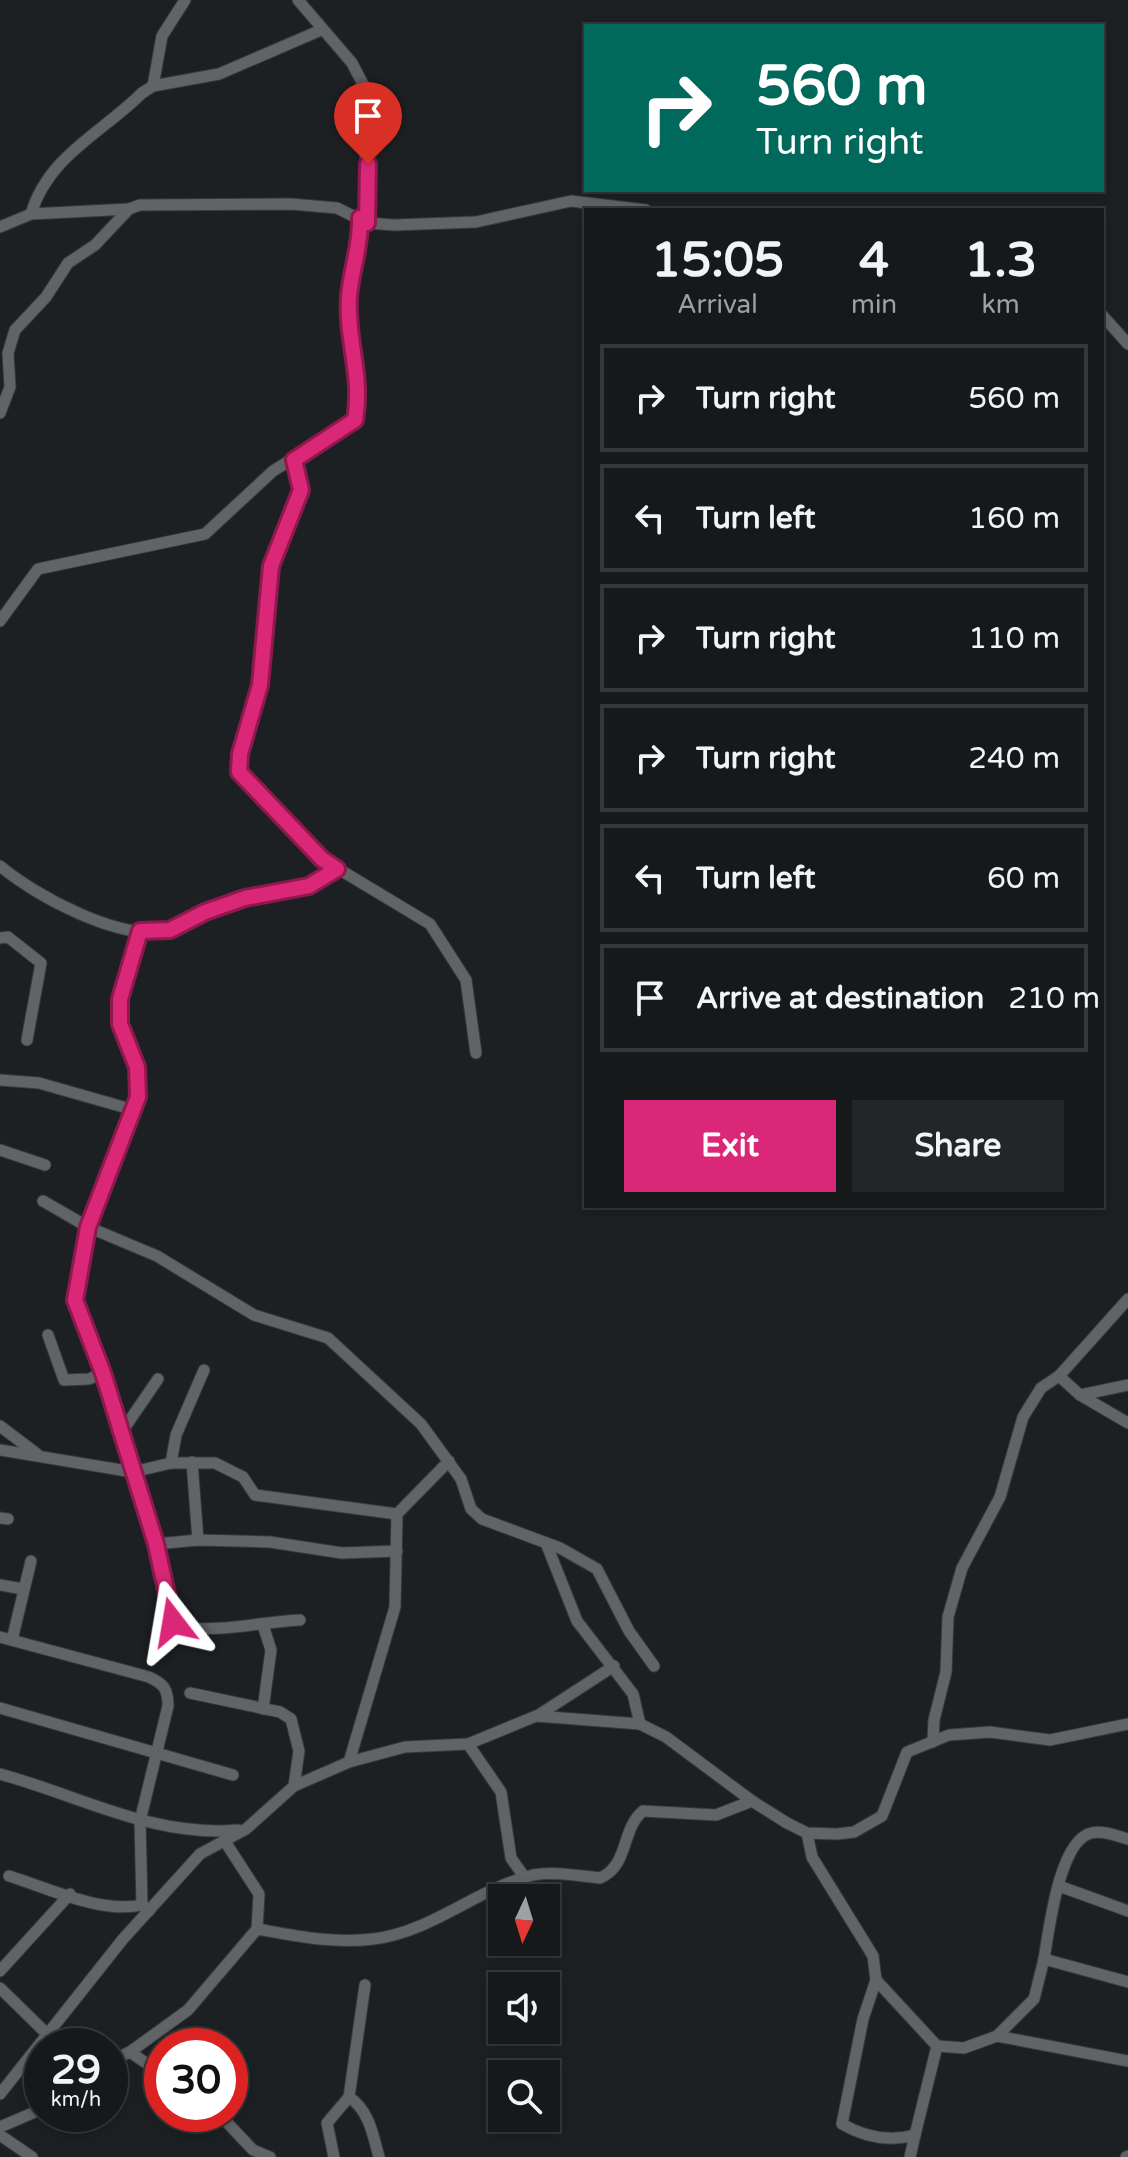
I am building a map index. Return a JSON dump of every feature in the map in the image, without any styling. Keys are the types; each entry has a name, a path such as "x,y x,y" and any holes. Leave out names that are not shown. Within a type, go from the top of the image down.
{"street":[{"path":"153,86 162,36 185,0"},
{"path":"0,621 38,569 205,534 273,471 355,420 359,380 349,298 363,220 364,86 352,63 298,0"},
{"path":"31,214 38,191 56,164 153,86 219,74 321,30"},
{"path":"0,227 31,214 129,209 156,204 291,204 337,208 363,220 476,222 571,201 629,208"},
{"path":"0,339 15,330 46,297 68,263 95,245 129,209"},
{"path":"1104,317 1128,344"},
{"path":"0,413 10,387 8,353 15,330"},
{"path":"294,460 301,490 271,566 260,685 242,744 239,772 322,859 430,924 466,980 476,1053"},
{"path":"0,866 57,903 120,928 140,931 170,930 205,912 245,898 309,886 337,869"},
{"path":"140,931 120,999 122,1033 140,1083 134,1110 88,1227 75,1300 103,1373 156,1544 173,1622 178,1627 223,1631 300,1620"},
{"path":"0,938 8,937 41,963 27,1040"},
{"path":"0,1080 39,1083 134,1110"},
{"path":"1,1154 45,1165"},
{"path":"43,1201 88,1227 157,1256 254,1315 328,1338 394,1396 449,1461 461,1479 471,1509 482,1519 546,1543 597,1569 629,1631 654,1666"},
{"path":"933,1742 934,1720 946,1672 948,1617 962,1568 1000,1497 1028,1408 1041,1388 1059,1376 1128,1299"},
{"path":"48,1335 64,1380 89,1379 103,1373"},
{"path":"171,1463 176,1435 204,1370"},
{"path":"1059,1376 1080,1395 1128,1423"},
{"path":"121,1433 158,1379"},
{"path":"1080,1395 1128,1385"},
{"path":"0,1426 41,1457"},
{"path":"0,1450 133,1472 171,1463 215,1463 234,1470 255,1495 397,1514"},
{"path":"349,1762 395,1607 397,1514 449,1461"},
{"path":"192,1462 198,1540"},
{"path":"156,1544 198,1540 270,1542 342,1553 397,1551"},
{"path":"546,1543 577,1621 633,1694 640,1724"},
{"path":"12,1640 31,1561"},
{"path":"0,1585 23,1589"},
{"path":"263,1625 271,1650 263,1709"},
{"path":"0,1637 163,1684 167,1690 168,1706 140,1821 146,1908"},
{"path":"53,2028 146,1908 200,1854 246,1829 271,1810 294,1786 349,1762 405,1747 468,1744 536,1716 614,1666"},
{"path":"190,1693 280,1712 295,1725 299,1751 294,1786"},
{"path":"0,1708 233,1775"},
{"path":"536,1716 640,1724 693,1755 752,1801 807,1833 854,1832 870,1824 889,1804 907,1752 949,1735 990,1732 1050,1740 1128,1724"},
{"path":"468,1744 501,1792 511,1858 525,1878"},
{"path":"0,1774 140,1821 221,1831 246,1829"},
{"path":"257,1929 321,1941 375,1939 442,1919 479,1895 525,1878 560,1874 600,1878 610,1874 618,1864 636,1817 643,1811 716,1815 752,1801"},
{"path":"807,1833 812,1857 873,1956 876,1980 863,2019 842,2124 860,2134 884,2139 915,2135"},
{"path":"876,1980 937,2046 964,2048 997,2036 1034,1999 1068,1857 1088,1833 1128,1839"},
{"path":"144,2062 130,2052 188,2010 257,1929 259,1894 224,1840"},
{"path":"9,1876 127,1908 146,1908"},
{"path":"1059,1886 1128,1911"},
{"path":"0,1971 70,1894"},
{"path":"1044,1959 1128,1982"},
{"path":"334,2157 327,2123 349,2097 365,1985"},
{"path":"0,1988 41,2028"},
{"path":"997,2036 1128,2061"},
{"path":"910,2157 937,2046"},
{"path":"0,2094 24,2064"},
{"path":"349,2097 360,2104 367,2116 379,2157"},
{"path":"0,2127 24,2117"},
{"path":"236,2132 253,2150 270,2157"},
{"path":"0,2135 32,2157"}],"route":[{"path":"173,1622 156,1544 103,1373 77,1311 75,1289 88,1227 100,1205 138,1097 140,1083 137,1067 120,1024 120,999 122,982 140,931 154,933 170,930 205,912 245,898 309,886 337,869 322,859 269,800 242,780 238,763 260,685 271,566 301,490 294,460 343,431 355,420 359,380 351,336 349,298 359,252 360,218 367,223 368,164"}]}
